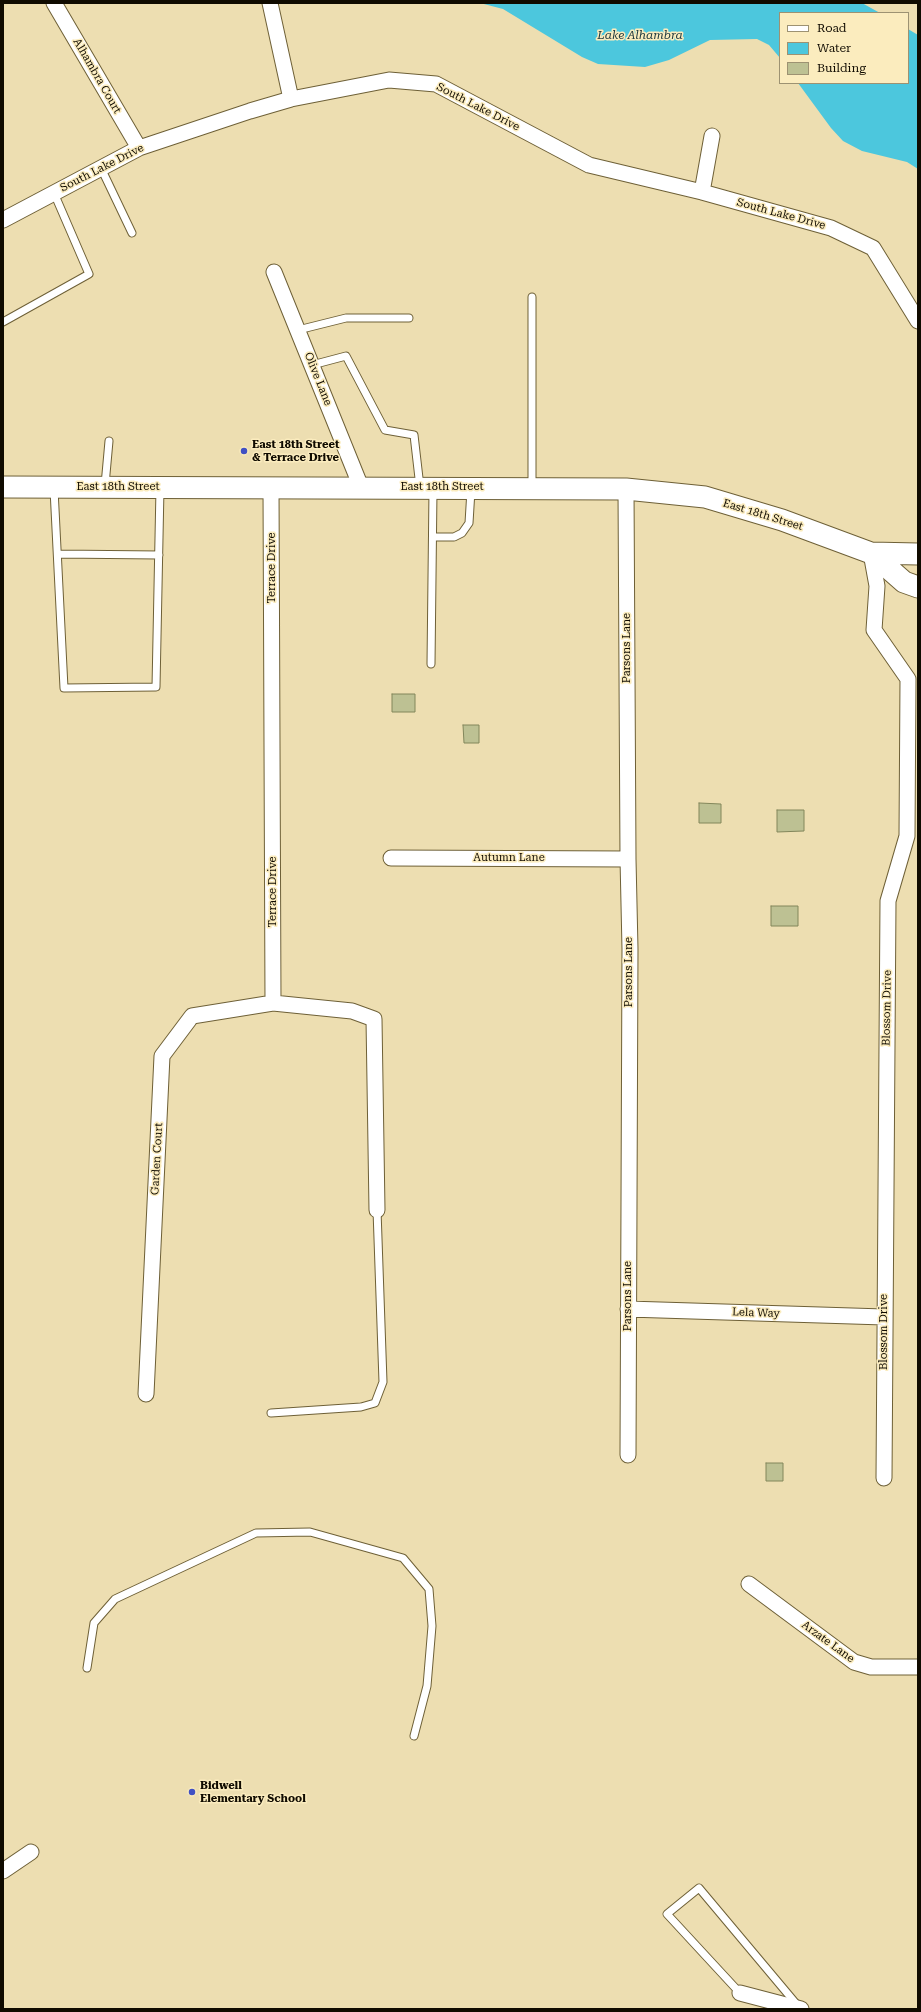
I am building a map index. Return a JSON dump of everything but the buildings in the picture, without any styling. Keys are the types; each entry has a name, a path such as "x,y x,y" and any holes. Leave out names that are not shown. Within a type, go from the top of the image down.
{"main road":[{"name":"East 18th Street","path":"3,487 427,487 626,489 705,497 782,520 871,553 918,554"},
{"name":"East 18th Street","path":"871,553 904,582 918,587"}],"street":[{"name":"Alhambra Court","path":"54,3 139,148"},
{"path":"270,3 291,99"},
{"name":"South Lake Drive","path":"3,220 139,148 250,111 291,99 389,80 436,84 589,165 702,192 831,228 873,248 918,321"},
{"path":"702,192 712,136"},
{"name":"Olive Lane","path":"274,272 361,487"},
{"name":"Terrace Drive","path":"271,488 273,1003"},
{"name":"Parsons Lane","path":"626,489 628,859 630,949 628,1454"},
{"name":"Blossom Drive","path":"871,553 877,586 874,630 908,680 907,836 888,901 884,1478"},
{"name":"Autumn Lane","path":"391,858 628,859"},
{"path":"273,1003 352,1011 374,1019 377,1210"},
{"name":"Garden Court","path":"146,1394 162,1056 192,1016 273,1003"},
{"name":"Lela Way","path":"628,1309 884,1317"},
{"name":"Arzate Lane","path":"749,1584 854,1662 871,1667 918,1667"},
{"path":"3,1871 31,1852"},
{"path":"740,1993 801,2009"}],"lane":[{"path":"101,168 132,232"},
{"path":"3,322 89,274 54,193"},
{"path":"532,297 532,488"},
{"path":"298,330 346,318 409,318"},
{"path":"312,365 346,356 385,430 414,435 427,487 433,537 431,664"},
{"path":"105,487 109,441"},
{"path":"54,487 64,688 156,687 160,487"},
{"path":"433,537 454,537 462,533 468,523 471,488"},
{"path":"58,554 158,555"},
{"path":"271,1413 361,1407 375,1403 383,1382 377,1210"},
{"path":"87,1668 94,1623 115,1599 256,1533 310,1532 403,1558 429,1589 432,1626 427,1686 414,1736"},
{"path":"740,1993 667,1914 698,1888 801,2009"}],"water":[{"name":"Lake Alhambra","path":"480,3 862,3 878,12 779,12 779,57 769,45 757,39 710,40 669,60 645,67 598,64 582,57 503,9"},
{"path":"909,30 918,35 918,169 907,162 862,151 843,141 831,128 799,84 909,84"}],"place":[{"name":"East 18th Street & Terrace Drive","path":"244,451"},
{"name":"Bidwell Elementary School","path":"192,1792"}]}
